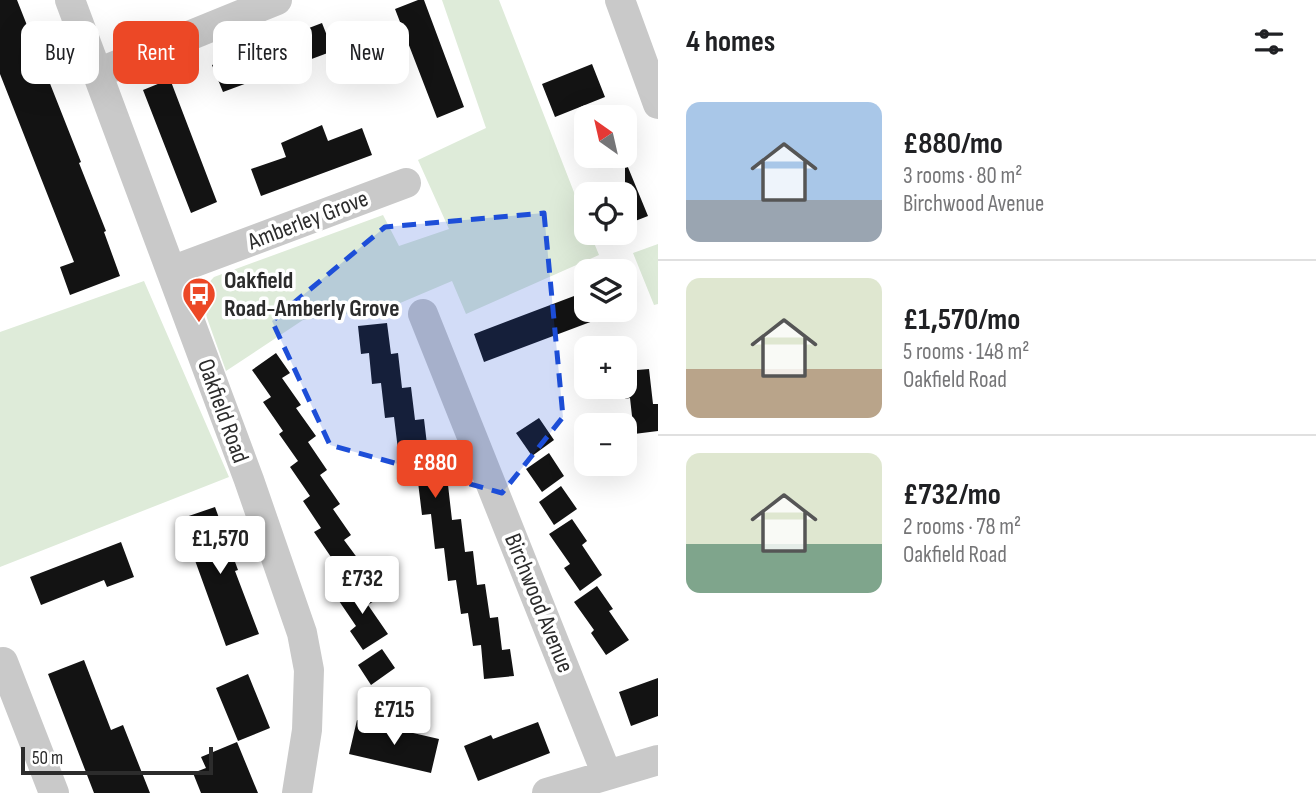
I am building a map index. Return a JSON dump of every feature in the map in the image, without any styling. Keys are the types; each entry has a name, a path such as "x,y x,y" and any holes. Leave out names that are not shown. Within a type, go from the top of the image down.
{"street":[{"name":"Oakfield Road","path":"70,0 78,21"},
{"path":"99,73 277,0"},
{"path":"620,0 658,104"},
{"name":"Oakfield Road","path":"99,76 302,633 309,670 303,792"},
{"name":"Amberley Grove","path":"171,271 406,183"},
{"name":"Birchwood Avenue","path":"423,314 607,775"},
{"path":"3,662 54,793"},
{"path":"547,793 658,760"}],"highlighted area":[{"path":"544,213 563,417 502,493 330,445 272,321 385,227"}],"green space":[{"path":"442,0 499,0 574,192 574,245 595,245 599,255 590,259 574,259 574,266 466,314 452,281 386,309 303,320 226,371 207,318 201,291 214,277 383,215 399,246 449,229 418,160 486,128"},
{"path":"658,244 658,304 654,305 633,253"},
{"path":"144,281 229,477 0,567 0,332"}],"building":[{"path":"0,0 17,0 25,21 21,21 21,84 50,84 81,162 79,163 106,231 104,232 120,276 70,295 60,267 74,262 0,74"},
{"path":"424,0 464,107 437,118 409,45 409,21 400,21 395,9"},
{"path":"322,23 326,33 326,54 312,59 312,27"},
{"path":"592,64 605,97 585,105 574,105 574,109 555,117 542,84"},
{"path":"158,84 172,84 217,202 191,213 143,90"},
{"path":"220,84 244,84 223,92"},
{"path":"322,125 328,141 362,128 372,155 261,196 251,169 286,157 281,143"},
{"path":"625,168 628,168 634,182 625,182"},
{"path":"637,189 648,216 637,220"},
{"path":"574,296 574,322 590,322 484,362 474,334"},
{"path":"387,323 391,354 398,353 402,388 411,387 415,420 424,419 428,453 436,452 440,486 448,485 452,520 461,519 465,552 473,551 477,585 485,584 490,618 498,617 502,650 510,649 514,676 484,679 481,645 473,646 468,613 461,614 456,580 448,581 444,548 435,549 431,514 422,515 418,482 410,483 406,449 398,450 394,417 385,418 381,383 372,384 369,353 361,354 358,326"},
{"path":"276,353 290,373 282,378 301,405 296,408 316,436 308,442 327,470 320,475 340,504 333,509 351,535 344,540 364,567 340,584 326,565 333,560 314,532 321,528 303,501 310,496 290,467 298,461 279,434 283,431 263,402 271,397 252,370"},
{"path":"649,369 653,404 658,404 658,431 637,434 637,413 632,413 630,399 637,399 637,370"},
{"path":"539,418 554,440 532,456 516,433"},
{"path":"549,453 564,476 542,492 526,469"},
{"path":"561,486 577,509 554,525 539,502"},
{"path":"215,507 259,634 226,646 180,519"},
{"path":"572,519 587,541 582,545 602,575 580,591 564,568 570,564 549,534"},
{"path":"121,542 134,577 107,587 104,580 41,605 30,577"},
{"path":"361,582 374,601 368,605 388,634 363,650 350,631 356,626 337,598"},
{"path":"597,586 613,609 609,611 629,640 606,655 591,633 594,630 574,602"},
{"path":"382,649 395,668 371,685 358,665"},
{"path":"84,660 111,730 123,725 150,793 94,793 48,674"},
{"path":"248,674 270,728 238,741 216,688"},
{"path":"658,678 658,716 631,726 619,692"},
{"path":"357,720 439,739 431,773 349,754"},
{"path":"538,722 550,753 478,781 464,746 491,735 493,739"},
{"path":"237,742 258,793 201,793 193,773 206,768 201,757"}],"place":[{"name":"Oakfield Road-Amberly Grove","path":"199,324"}]}
